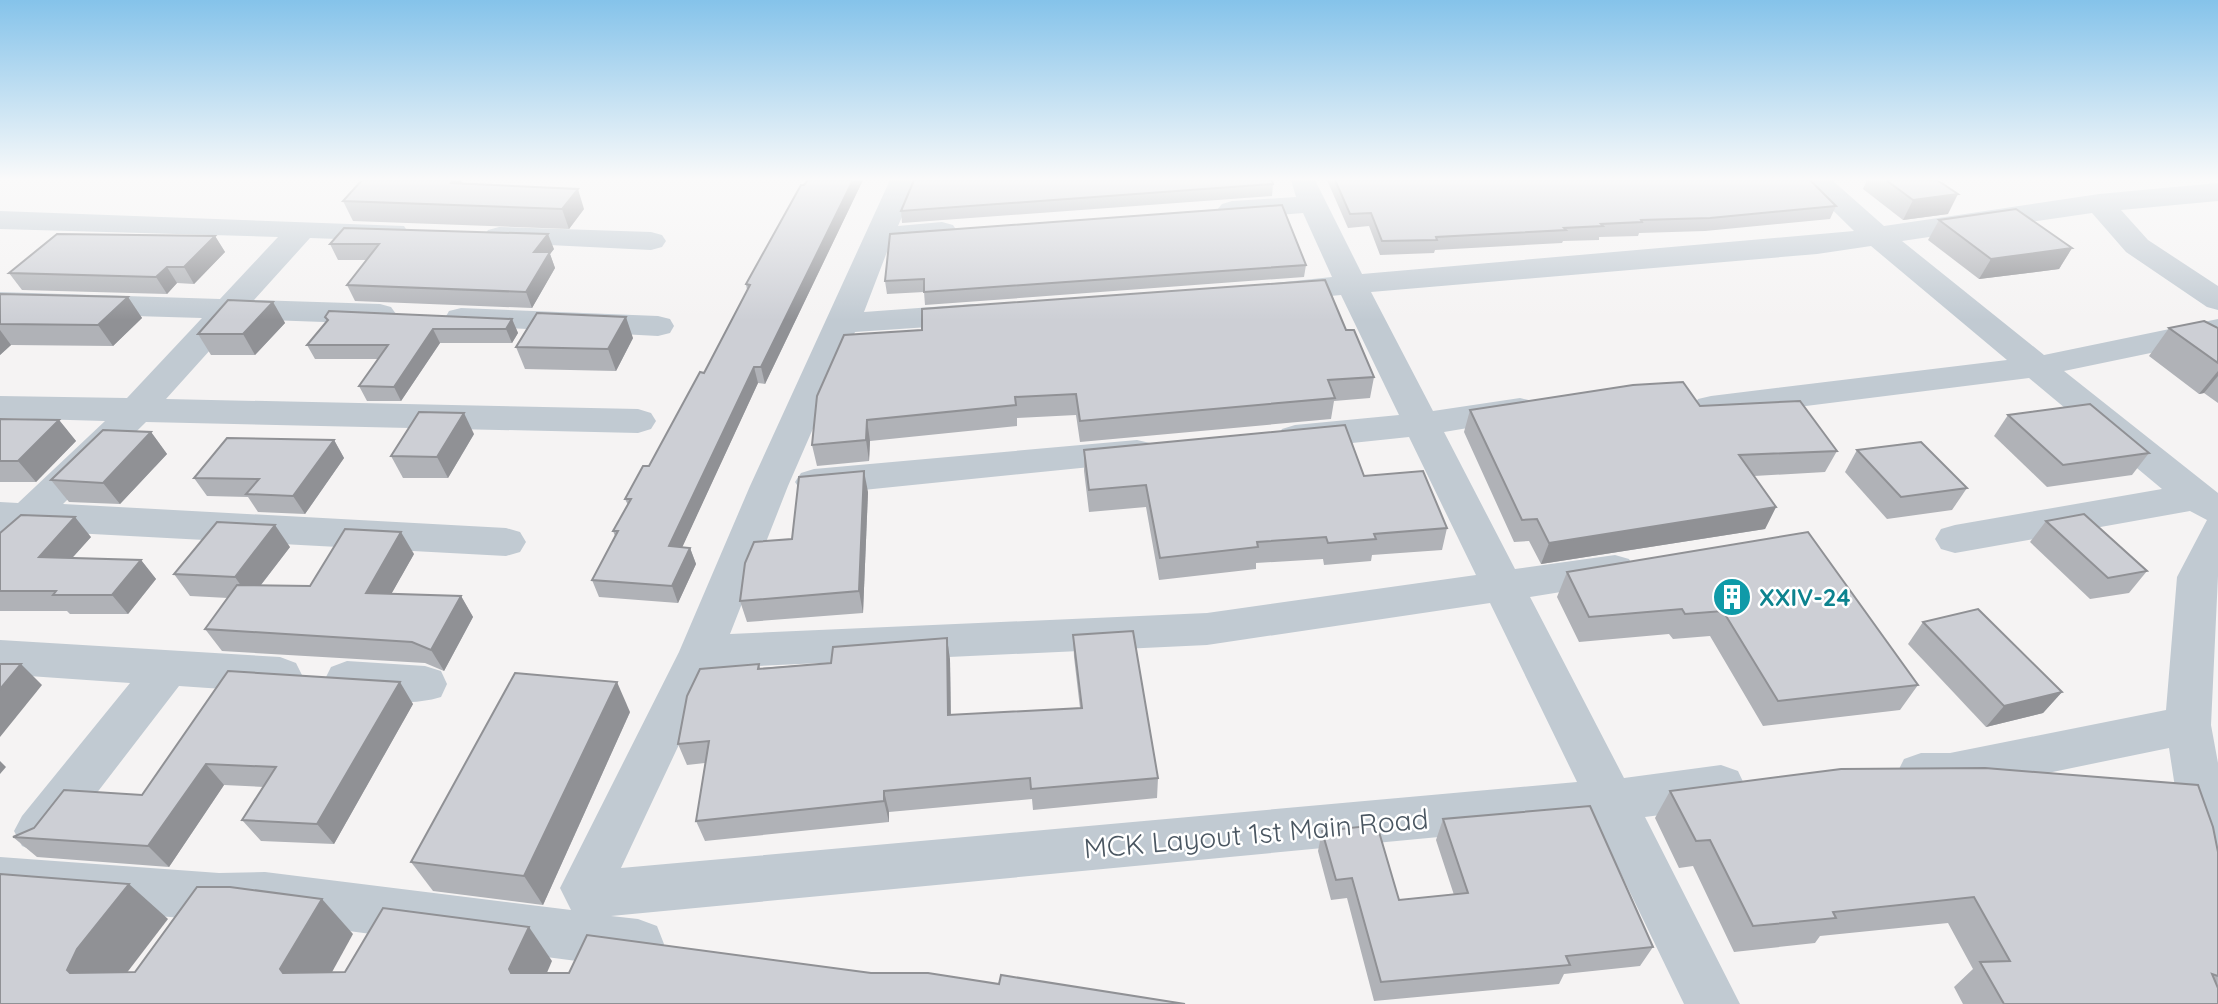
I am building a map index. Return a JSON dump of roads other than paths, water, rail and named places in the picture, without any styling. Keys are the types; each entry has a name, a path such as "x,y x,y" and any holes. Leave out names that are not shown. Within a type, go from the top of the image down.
{"street":[{"path":"230,227 428,233"},
{"path":"882,227 769,486 701,652 1207,629 1505,589 1656,564"},
{"path":"1324,227 1713,1004"},
{"path":"1867,227 2040,366 2211,513"},
{"path":"1244,294 1734,253 1939,227"},
{"path":"2120,227 2137,246 2218,300"},
{"path":"9,526 134,413 302,229"},
{"path":"878,236 973,229"},
{"path":"469,235 651,241"},
{"path":"0,302 229,308 658,326"},
{"path":"842,323 999,312"},
{"path":"1711,407 2040,366 2218,329"},
{"path":"1259,440 1423,424 1558,403"},
{"path":"0,408 134,413 638,421"},
{"path":"769,486 1177,448"},
{"path":"1955,539 2211,513"},
{"path":"2211,513 2197,577 2188,725 2218,900"},
{"path":"9,526 170,522 506,542"},
{"name":"MCK Layout 1st Main Road","path":"701,652 584,888 589,894 1612,800 1769,781"},
{"path":"0,657 425,684"},
{"path":"38,832 168,668"},
{"path":"1885,774 1950,773 2188,725"},
{"path":"6,888 219,897 265,896 398,914 583,960 687,950"},
{"path":"187,940 219,897"},
{"path":"372,959 398,914"}],"place":[{"name":"XXIV-24","path":"1732,597"}]}
